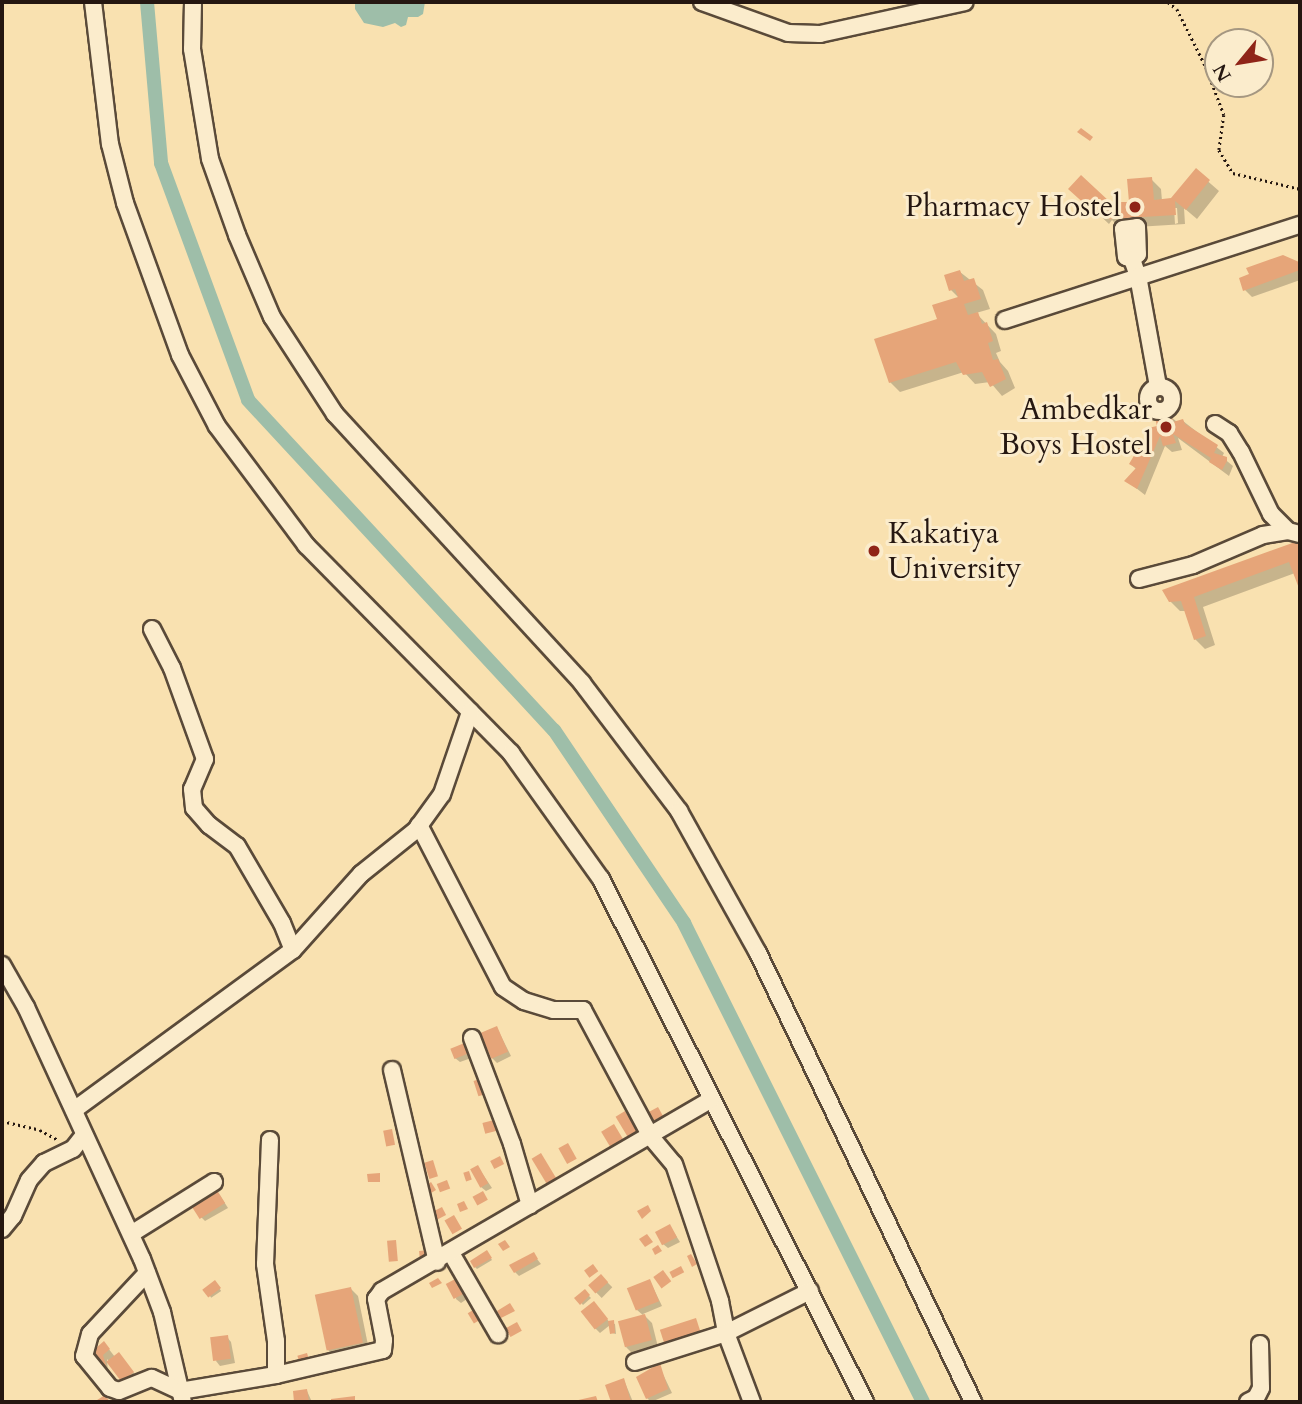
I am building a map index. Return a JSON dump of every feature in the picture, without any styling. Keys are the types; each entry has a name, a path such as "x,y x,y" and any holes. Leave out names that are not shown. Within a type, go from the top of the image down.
{"street":[{"path":"93,2 110,144 125,203 180,355 211,414 306,545 511,753 601,879 710,1100 865,1402"},
{"path":"193,2 192,49 210,159 237,235 272,317 335,414 582,683 679,811 758,953 973,1402"},
{"path":"702,2 788,33 820,34 965,2"},
{"path":"1005,320 1300,225"},
{"path":"1132,259 1138,276 1158,386"},
{"path":"1215,424 1229,433 1271,514 1294,532"},
{"path":"1139,579 1193,565 1263,535 1294,532"},
{"path":"152,629 172,668 205,759 192,789 194,808 209,825 237,846 282,923 293,950"},
{"path":"74,1110 293,950 361,874 419,825 442,794 470,712"},
{"path":"419,825 503,987 524,1001 567,1012 583,1010 651,1137 674,1164 720,1301 726,1333 752,1402"},
{"path":"2,965 26,1007 74,1110 78,1142 131,1234 162,1312 181,1397"},
{"path":"472,1038 512,1144 530,1205"},
{"path":"392,1070 444,1257 498,1334"},
{"path":"147,1273 90,1334 84,1356 110,1388 119,1391 152,1378 181,1397 383,1350 384,1340 376,1299 382,1291 651,1137 710,1100"},
{"path":"270,1140 265,1264 276,1340 276,1375"},
{"path":"2,1229 13,1216 29,1180 44,1163 78,1142"},
{"path":"131,1234 214,1182"},
{"path":"635,1362 726,1333 810,1291"},
{"path":"1248,1402 1256,1398 1261,1388 1260,1344"}],"path":[{"path":"1168,2 1184,20 1206,67 1224,115 1219,150 1233,173 1300,189"},
{"path":"2,1121 78,1142"}],"shaded area":[{"path":"355,2 425,2 423,14 408,17 406,25 401,27 395,23 383,27 364,23 355,9"}],"building":[{"path":"1081,128 1093,137 1090,141 1077,132"},
{"path":"1196,168 1210,180 1186,210 1175,201 1176,215 1109,219 1108,205 1098,216 1068,189 1081,175 1110,202 1129,202 1127,179 1152,177 1154,200 1171,198"},
{"path":"1283,255 1299,262 1300,270 1243,291 1239,278 1249,274 1246,268"},
{"path":"960,270 964,281 974,278 981,299 964,304 968,315 978,312 982,324 987,322 993,341 988,343 993,360 998,359 1006,379 990,387 982,372 963,375 956,362 889,383 874,339 937,319 932,305 958,297 955,289 949,291 944,275"},
{"path":"1171,414 1173,422 1183,419 1185,424 1218,445 1214,453 1227,457 1227,461 1222,470 1209,462 1211,458 1173,434 1176,443 1163,446 1160,436 1137,489 1124,481 1136,468 1129,464 1147,434 1150,436 1148,428 1157,426 1155,418"},
{"path":"1298,541 1300,591 1289,562 1194,597 1206,636 1194,640 1181,601 1169,602 1162,590"},
{"path":"497,1026 508,1052 491,1059 480,1033"},
{"path":"467,1042 471,1052 454,1059 450,1049"},
{"path":"483,1078 488,1093 478,1096 473,1081"},
{"path":"658,1107 663,1116 653,1121 648,1112"},
{"path":"625,1111 638,1133 629,1139 616,1117"},
{"path":"494,1120 497,1131 485,1134 482,1123"},
{"path":"614,1124 625,1142 612,1150 601,1132"},
{"path":"392,1129 395,1145 386,1146 383,1131"},
{"path":"568,1143 577,1159 567,1164 558,1148"},
{"path":"541,1153 556,1178 547,1184 532,1159"},
{"path":"500,1156 504,1164 494,1169 490,1161"},
{"path":"433,1160 438,1176 429,1179 424,1163"},
{"path":"478,1165 488,1183 480,1188 470,1169"},
{"path":"469,1171 472,1180 466,1181 463,1173"},
{"path":"380,1173 380,1182 368,1182 367,1174"},
{"path":"447,1180 450,1188 440,1192 437,1184"},
{"path":"431,1182 436,1190 431,1193 427,1185"},
{"path":"215,1187 225,1203 200,1219 190,1203"},
{"path":"483,1191 488,1200 477,1206 473,1197"},
{"path":"464,1201 468,1209 460,1212 457,1204"},
{"path":"648,1205 651,1211 642,1219 637,1211"},
{"path":"442,1207 446,1215 435,1220 431,1212"},
{"path":"454,1215 462,1229 452,1234 444,1220"},
{"path":"670,1224 677,1237 662,1245 655,1232"},
{"path":"647,1234 653,1242 645,1247 639,1239"},
{"path":"396,1240 398,1261 389,1262 387,1241"},
{"path":"505,1240 510,1247 503,1251 498,1244"},
{"path":"658,1245 662,1251 655,1255 652,1249"},
{"path":"429,1250 430,1260 420,1261 419,1251"},
{"path":"487,1250 492,1258 474,1268 470,1261"},
{"path":"534,1252 538,1259 514,1273 509,1265"},
{"path":"691,1254 697,1264 692,1267 687,1256"},
{"path":"593,1264 598,1271 589,1278 584,1270"},
{"path":"681,1266 684,1272 673,1278 669,1272"},
{"path":"663,1270 671,1281 662,1288 653,1277"},
{"path":"601,1274 608,1282 595,1293 588,1285"},
{"path":"459,1277 467,1292 454,1299 446,1284"},
{"path":"438,1278 442,1283 432,1288 429,1283"},
{"path":"650,1279 659,1301 636,1311 627,1288"},
{"path":"215,1280 221,1288 208,1298 202,1290"},
{"path":"351,1287 363,1343 327,1350 315,1295"},
{"path":"585,1289 590,1295 580,1305 574,1298"},
{"path":"594,1301 608,1319 595,1330 581,1311"},
{"path":"510,1303 515,1311 501,1318 497,1311"},
{"path":"478,1307 484,1317 474,1323 468,1313"},
{"path":"645,1314 652,1340 625,1347 618,1321"},
{"path":"696,1318 701,1333 665,1345 660,1330"},
{"path":"614,1320 615,1333 610,1334 608,1321"},
{"path":"517,1322 522,1331 510,1337 506,1328"},
{"path":"228,1335 231,1359 213,1361 210,1337"},
{"path":"104,1341 110,1349 103,1355 107,1369 102,1370 89,1354"},
{"path":"119,1352 134,1372 121,1382 106,1362"},
{"path":"307,1353 309,1360 299,1362 297,1356"},
{"path":"660,1363 668,1389 646,1399 636,1377"},
{"path":"624,1378 631,1402 611,1402 605,1385"},
{"path":"307,1389 309,1402 294,1402 293,1391"},
{"path":"105,1395 110,1402 94,1402"},
{"path":"355,1396 355,1402 331,1402 331,1399"},
{"path":"596,1396 598,1402 574,1402 574,1401"}],"waterway":[{"path":"147,2 161,163 248,400 554,730 684,923 923,1402"}],"place":[{"name":"Pharmacy Hostel","path":"1135,207"},
{"name":"Ambedkar Boys Hostel","path":"1166,427"},
{"name":"Kakatiya University","path":"874,551"}]}
